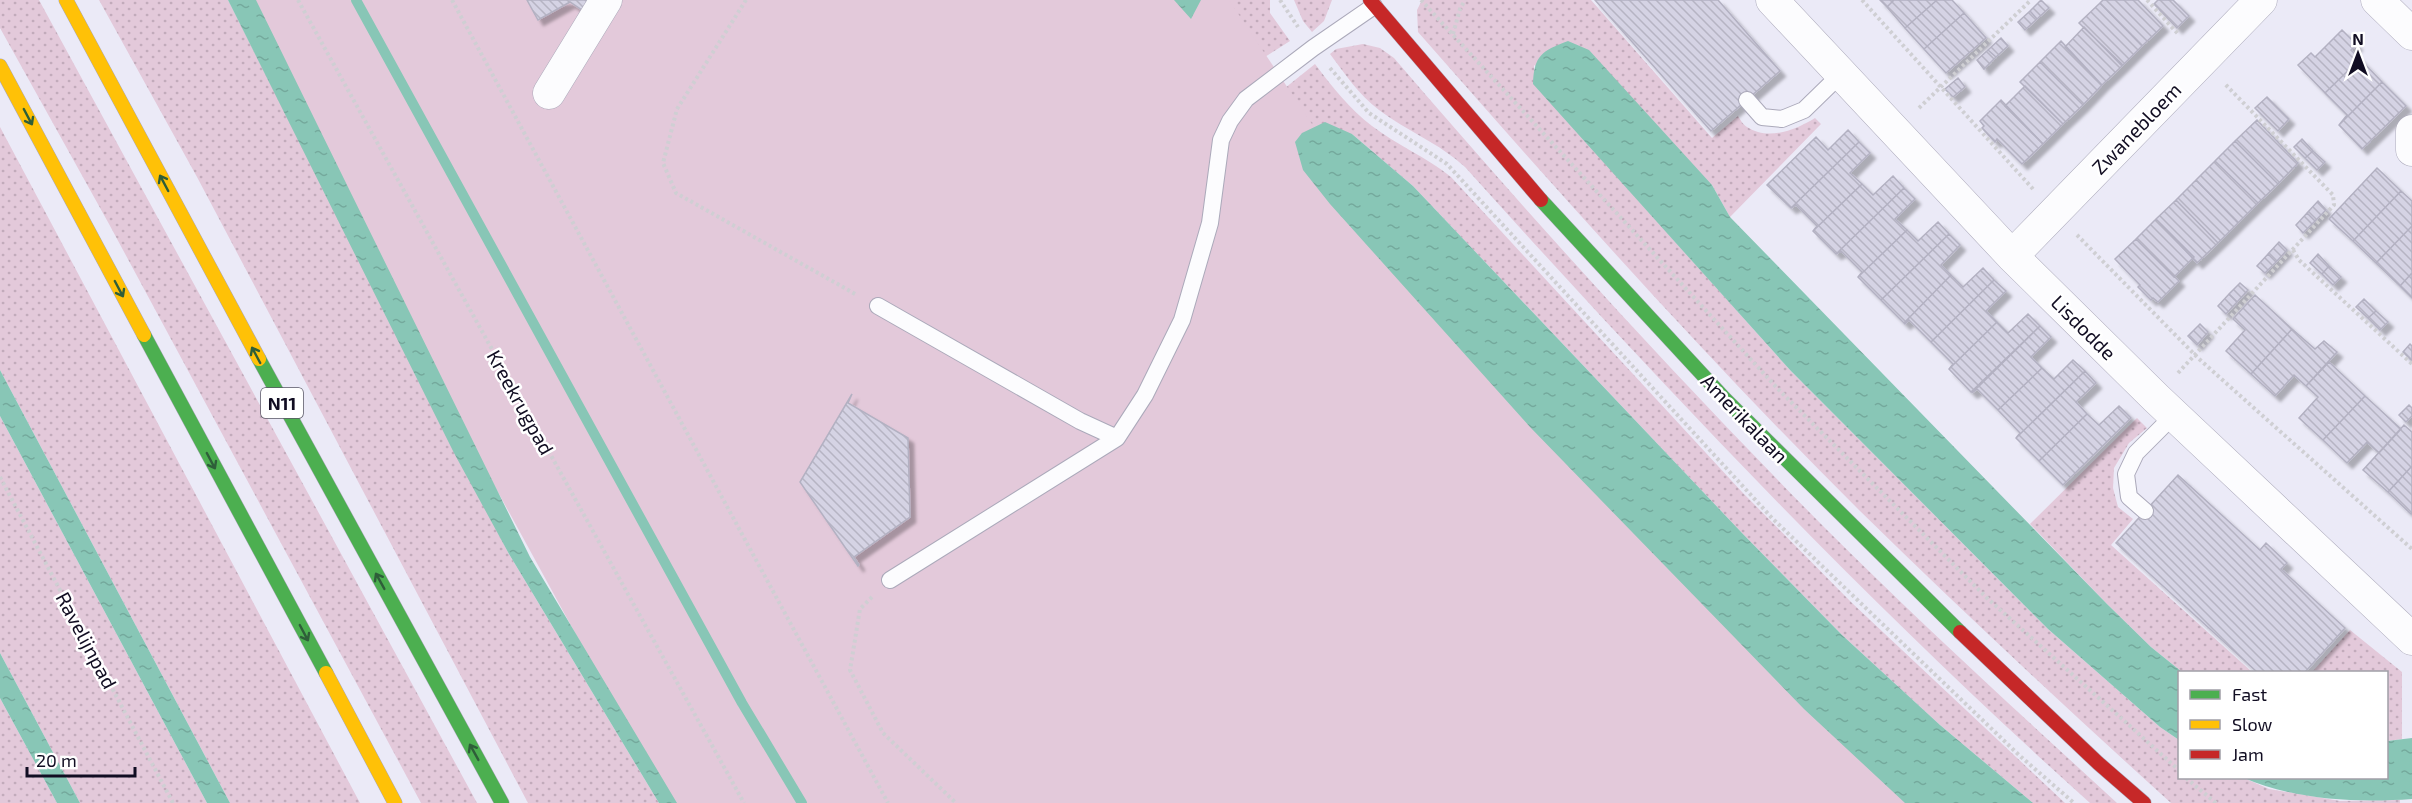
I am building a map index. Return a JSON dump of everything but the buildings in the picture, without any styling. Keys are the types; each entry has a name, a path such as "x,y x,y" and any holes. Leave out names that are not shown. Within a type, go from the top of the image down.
{"main road":[{"name":"N11","path":"66,0 308,451 502,803"},
{"name":"Amerikalaan","path":"1375,2 1544,204 1724,399 1977,649 2144,803"},
{"path":"0,66 395,803"}],"street":[{"path":"549,93 606,0"},
{"name":"Lisdodde","path":"1772,0 2012,256 2165,406 2412,639"},
{"name":"Zwanebloem","path":"2012,256 2261,0"},
{"path":"2377,0 2412,34"},
{"path":"2412,131 2412,150"}],"lane":[{"name":"Amerikalaan","path":"1117,438 1145,395 1182,320 1210,223 1221,140 1230,121 1246,99 1375,2"},
{"path":"1747,100 1762,117 1782,119 1804,111 1841,74"},
{"path":"878,306 1080,421 1117,438"},
{"path":"2145,512 2129,497 2126,474 2165,406"},
{"path":"890,580 1117,438"}],"path":[{"name":"Kreekrugpad","path":"298,0 744,803"},
{"path":"452,0 888,803"},
{"path":"746,0 677,109 663,163 676,193 878,306"},
{"path":"1280,0 1313,48 1369,113 1447,164 1772,518 2020,756 2074,803"},
{"path":"1421,0 1778,389 1986,597 2178,769"},
{"path":"1453,35 1460,9 1465,0"},
{"path":"1862,0 2054,212 2195,355 2412,549"},
{"path":"1894,131 2031,0"},
{"path":"2147,0 2333,195 2334,206 2195,355 2165,406"},
{"path":"2293,250 2299,260 2412,364"},
{"name":"Ravelijnpad","path":"0,477 173,803"},
{"path":"890,580 860,609 850,670 883,733 956,803"},
{"path":"2188,779 2216,803"}],"shaded area":[{"path":"0,0 39,0 477,803 421,803 109,224 0,28"},
{"path":"99,0 228,0 509,554 659,803 528,803 197,177"},
{"path":"229,0 1229,0 1344,172 1971,803 668,803"},
{"path":"1201,0 1270,0 1270,13 1290,41 1260,60"},
{"path":"1294,0 1332,0 1324,21 1312,32 1303,21"},
{"path":"1422,0 1591,0 1712,138 1738,116 1746,126 1764,133 1791,130 1815,118 1821,124 1730,217 1712,185 1534,65 1534,84 1790,370 2048,629 2160,727 2178,739 2178,779 2246,779 2269,789 2340,801 2400,800 2400,803 2171,803 1897,547 1745,394 1580,215 1418,32 1417,10"},
{"path":"1363,44 1380,48 1394,58 1605,297 1824,527 1932,632 2117,803 2090,803 2008,728 1847,573 1769,493 1615,332 1465,167 1445,151 1379,110 1365,98 1330,54 1336,49"},
{"path":"1315,64 1364,119 1451,177 1742,492 1852,603 2065,803 2033,803 1940,725 1842,635 1742,533 1413,186 1352,134 1182,361 1255,112"},
{"path":"0,127 360,803 230,803 0,370"},
{"path":"0,416 207,803 80,803 0,653"},
{"path":"2137,418 2147,428 2129,443 2114,468 2113,488 2118,507 2133,519 2111,545 2251,671 2181,671 2151,647 2030,524"},
{"path":"2350,630 2402,672 2402,739 2388,741 2388,671 2313,671"},
{"path":"0,698 57,803 0,803"}],"water":[{"path":"228,0 256,0 530,557 677,803 659,803 509,554 454,453"},
{"path":"1174,0 1201,0 1191,19"},
{"path":"1568,41 1589,50 1712,185 1730,217 2107,604 2151,647 2181,671 2178,671 2178,739 2160,727 2048,629 1790,370 1533,84 1538,60 1541,55"},
{"path":"1325,122 1352,134 1413,186 1742,533 1842,635 1940,725 2033,803 1905,803 1804,709 1530,427 1330,204 1303,170 1295,142 1302,133"},
{"path":"0,370 230,803 207,803 0,416"},
{"path":"0,653 80,803 57,803 0,698"},
{"path":"2412,738 2412,799 2326,798 2284,791 2247,779 2388,779 2388,741"}],"waterway":[{"path":"356,0 742,703 802,803"}],"traffic: fast":[{"path":"1541,200 1724,398 1960,632"},
{"path":"144,335 326,673"},
{"path":"259,359 502,803"}],"traffic: slow":[{"path":"66,0 259,359"},
{"path":"0,66 144,335"},
{"path":"326,673 395,803"}],"traffic: jam":[{"path":"1370,0 1541,200"},
{"path":"1960,632 2098,763 2144,803"}]}
